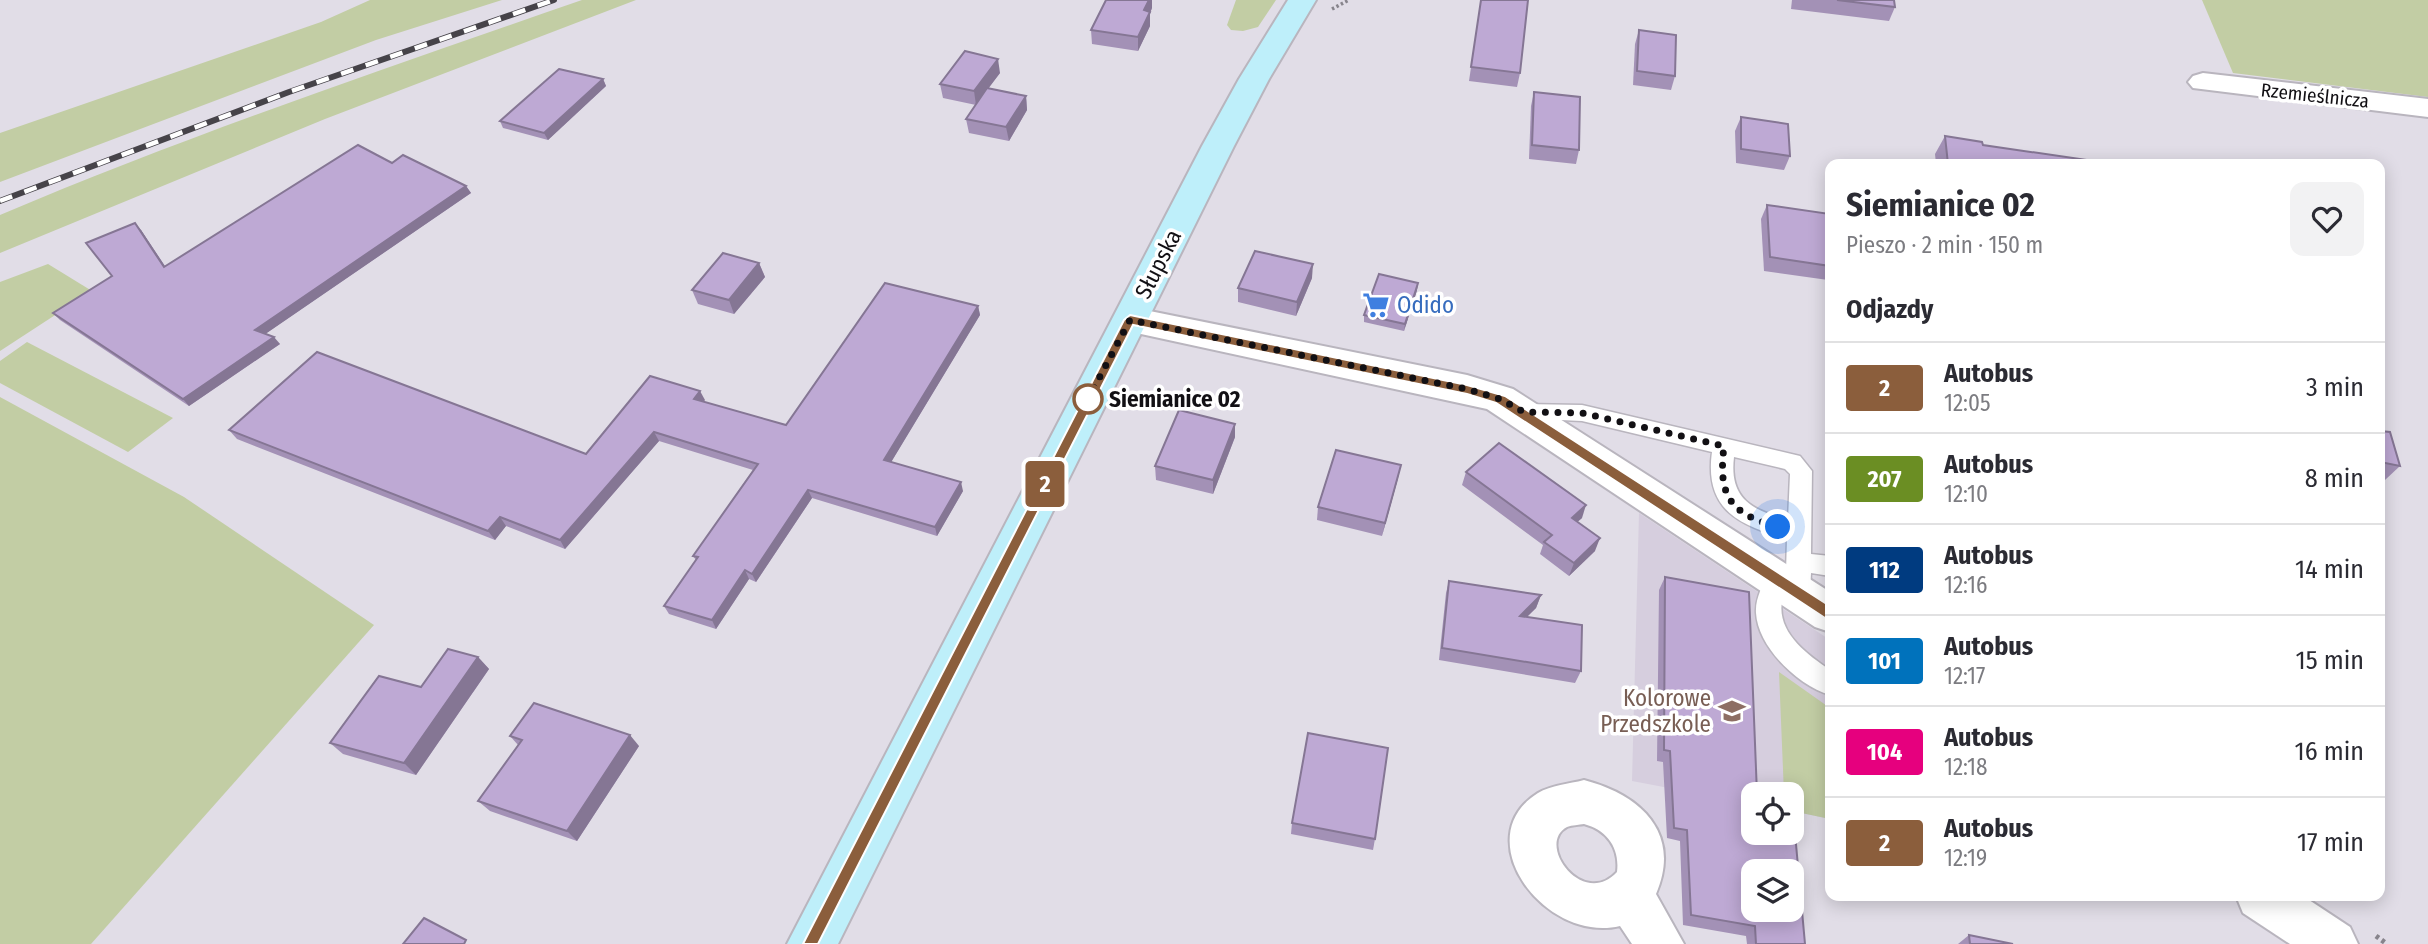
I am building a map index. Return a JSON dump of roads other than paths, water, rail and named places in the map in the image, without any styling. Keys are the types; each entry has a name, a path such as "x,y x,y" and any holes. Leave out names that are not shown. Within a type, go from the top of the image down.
{"main road":[{"name":"Słupska","path":"812,944 1237,110 1302,0"}],"street":[{"name":"Rzemieślnicza","path":"2203,82 2428,108"},
{"path":"1130,320 1467,389 1500,399 1792,578 1825,609"},
{"path":"1626,898 1643,915 1658,944"},
{"path":"2268,901 2333,944"}],"lane":[{"path":"1524,412 1582,413 1792,462 1801,471 1800,533 1792,578"},
{"path":"1724,446 1721,477 1729,499 1756,521 1800,533"},
{"path":"1825,568 1792,578 1768,595 1767,609 1777,638 1799,663 1825,681"}],"railway":[{"path":"0,201 289,92 554,0"}],"place":[{"name":"Odido","path":"1376,305"},
{"name":"Siemianice 02","path":"1088,399"},
{"name":"Kolorowe Przedszkole","path":"1732,711"}]}
